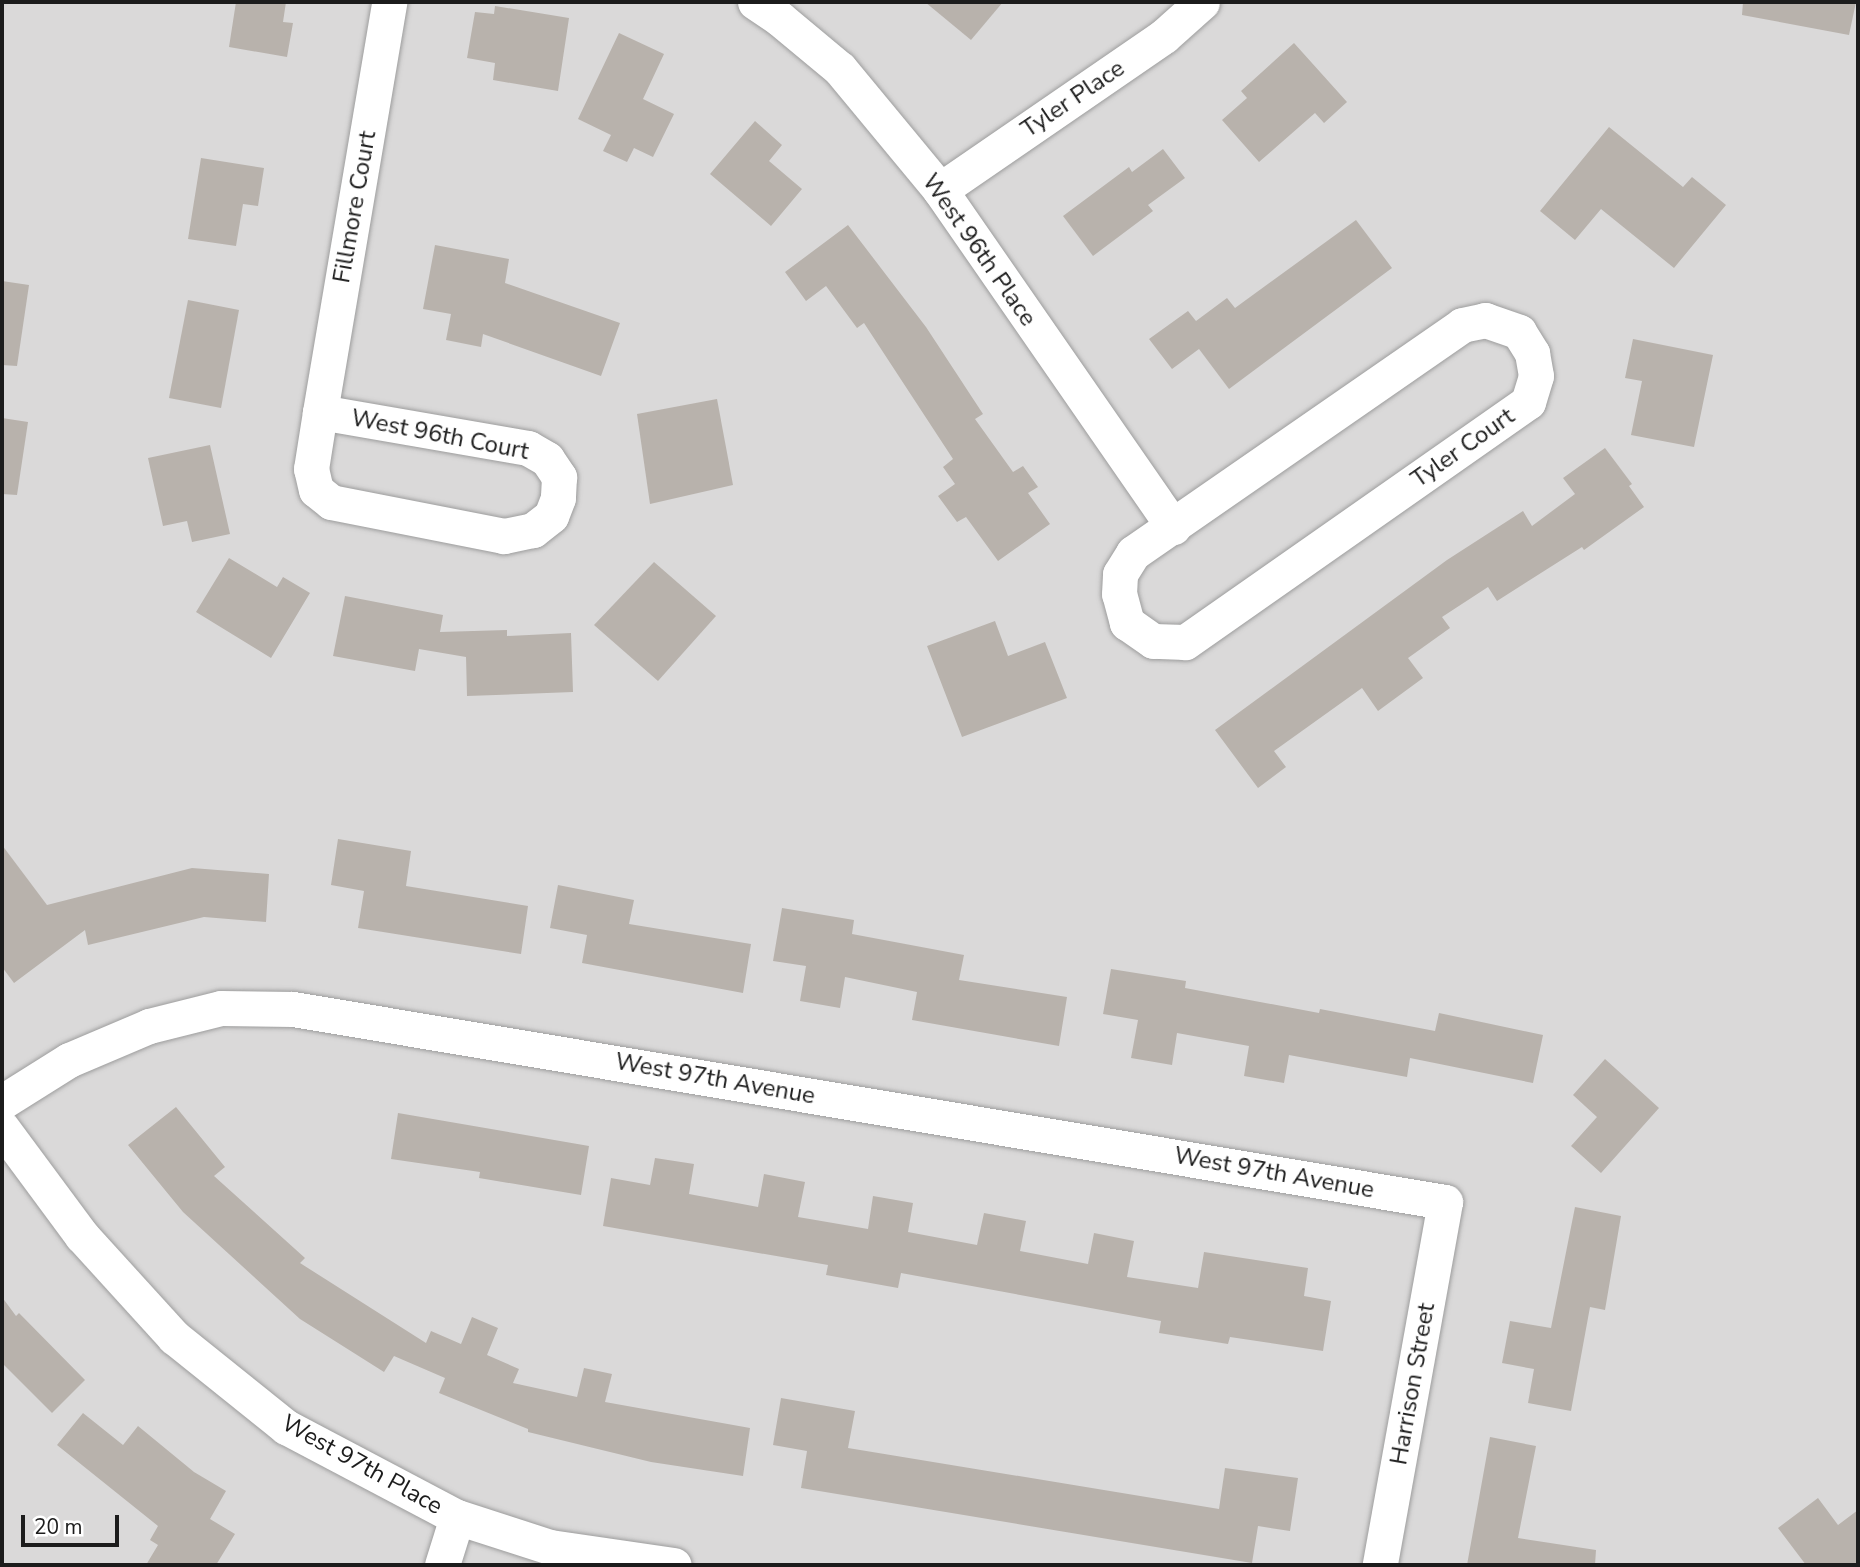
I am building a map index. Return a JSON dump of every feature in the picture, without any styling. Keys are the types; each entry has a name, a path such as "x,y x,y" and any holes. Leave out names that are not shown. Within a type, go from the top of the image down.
{"street":[{"name":"Fillmore Court","path":"320,412 389,2"},
{"name":"West 96th Place","path":"755,2 780,19 840,69 940,190 1173,527"},
{"name":"Tyler Place","path":"940,190 1164,36 1202,2"},
{"name":"Tyler Court","path":"1485,320 1519,332 1532,353 1536,376 1528,402 1185,642 1153,641 1127,623 1119,594 1120,574 1133,553 1173,527 1462,325 1485,320"},
{"name":"West 96th Court","path":"320,412 527,448 547,459 559,477 558,498 551,516 533,530 504,536 331,502 316,490 311,469 320,412"},
{"name":"West 97th Avenue","path":"2,1102 69,1060 149,1026 221,1008 293,1009 1445,1202"},
{"name":"West 97th Place","path":"2,1128 82,1236 174,1337 286,1427 457,1517 550,1547 674,1565"},
{"name":"Harrison Street","path":"1380,1565 1445,1202"},
{"path":"442,1565 457,1517"}],"shaded area":[{"path":"2,2 1858,2 1858,1565 2,1565"}],"building":[{"path":"236,2 286,2 283,22 293,23 287,57 229,47"},
{"path":"925,2 1003,2 971,40"},
{"path":"1743,2 1856,2 1849,35 1742,15"},
{"path":"495,6 569,18 558,91 493,80 495,63 467,58 475,12 494,14"},
{"path":"619,33 664,54 643,99 674,114 653,157 634,148 627,162 603,151 611,135 578,119"},
{"path":"1294,43 1347,102 1324,123 1315,113 1259,162 1222,120 1247,98 1241,91"},
{"path":"755,121 782,145 769,161 802,189 771,226 710,174"},
{"path":"1609,127 1683,187 1692,177 1726,205 1674,268 1601,209 1575,240 1540,211"},
{"path":"1163,149 1185,178 1148,205 1153,211 1093,256 1063,216 1129,167 1132,172"},
{"path":"201,158 264,168 258,206 243,204 236,246 188,239"},
{"path":"1356,220 1392,268 1229,389 1199,349 1172,369 1149,339 1188,311 1196,321 1227,298 1235,308"},
{"path":"848,225 926,327 983,414 975,419 1013,472 1023,466 1038,487 1028,493 1050,524 998,561 966,517 957,522 938,496 955,484 943,467 953,459 864,323 857,328 826,286 806,301 785,272"},
{"path":"435,245 509,259 505,283 620,323 601,376 483,334 481,347 446,340 451,314 423,309"},
{"path":"2,281 29,285 17,366 2,365"},
{"path":"188,300 239,310 221,408 169,398"},
{"path":"1633,339 1713,355 1694,447 1631,435 1642,381 1625,378"},
{"path":"717,399 733,485 650,504 637,414"},
{"path":"2,418 28,422 17,495 2,494"},
{"path":"210,445 230,534 192,542 187,521 163,526 148,458"},
{"path":"1605,448 1632,484 1629,486 1644,507 1584,550 1582,547 1497,601 1488,587 1442,617 1450,628 1408,658 1423,678 1378,711 1362,688 1274,751 1286,767 1258,788 1215,730 1447,560 1523,511 1532,526 1575,494 1563,478"},
{"path":"229,558 277,587 283,577 310,593 271,658 196,612"},
{"path":"654,562 716,616 658,681 594,625"},
{"path":"345,596 443,615 440,632 507,630 507,636 571,633 573,692 467,696 466,657 419,649 415,671 333,656"},
{"path":"995,621 1008,656 1045,642 1067,698 962,737 927,646"},
{"path":"338,839 411,851 406,886 528,906 521,954 358,928 364,891 331,885"},
{"path":"2,845 47,905 192,868 269,874 266,922 204,917 88,945 85,930 14,983 2,967"},
{"path":"558,885 634,900 629,924 751,944 743,993 582,963 587,935 550,928"},
{"path":"782,908 854,920 852,934 964,955 959,980 1067,997 1059,1046 912,1020 917,992 845,977 840,1008 800,1001 806,966 773,961"},
{"path":"1111,969 1186,981 1185,988 1319,1013 1320,1009 1435,1031 1439,1013 1543,1035 1533,1083 1410,1058 1407,1077 1289,1055 1284,1083 1244,1076 1249,1046 1177,1033 1172,1065 1131,1058 1138,1020 1103,1014"},
{"path":"1605,1059 1659,1108 1601,1173 1571,1146 1597,1117 1573,1095"},
{"path":"176,1107 225,1167 214,1176 305,1258 300,1263 426,1343 431,1331 461,1344 472,1317 498,1328 487,1355 519,1369 513,1383 577,1397 584,1368 612,1374 605,1402 750,1428 743,1476 651,1462 528,1432 528,1429 439,1393 445,1378 394,1356 384,1372 300,1319 183,1212 128,1145"},
{"path":"398,1113 589,1146 581,1195 479,1178 480,1172 391,1159"},
{"path":"655,1158 694,1164 689,1194 758,1207 764,1174 805,1182 798,1217 868,1229 873,1196 913,1203 908,1232 977,1245 984,1213 1026,1221 1020,1251 1088,1264 1094,1233 1134,1241 1127,1277 1198,1288 1204,1252 1308,1268 1304,1296 1331,1301 1323,1351 1230,1337 1228,1344 1159,1333 1161,1321 901,1273 898,1288 826,1275 828,1265 603,1226 611,1178 650,1185"},
{"path":"1575,1207 1621,1216 1605,1310 1590,1307 1571,1411 1528,1403 1534,1369 1502,1363 1510,1321 1551,1328"},
{"path":"2,1297 16,1316 19,1313 85,1380 52,1413 2,1363"},
{"path":"781,1398 855,1411 848,1448 1219,1509 1225,1468 1298,1478 1290,1531 1258,1526 1252,1563 801,1488 807,1451 773,1445"},
{"path":"83,1413 123,1445 138,1426 194,1472 226,1491 210,1519 235,1534 216,1565 146,1565 158,1545 150,1540 158,1526 57,1445"},
{"path":"1490,1437 1536,1446 1518,1538 1596,1550 1595,1565 1467,1565"},
{"path":"1818,1498 1838,1525 1858,1510 1858,1565 1806,1565 1778,1528"}]}
